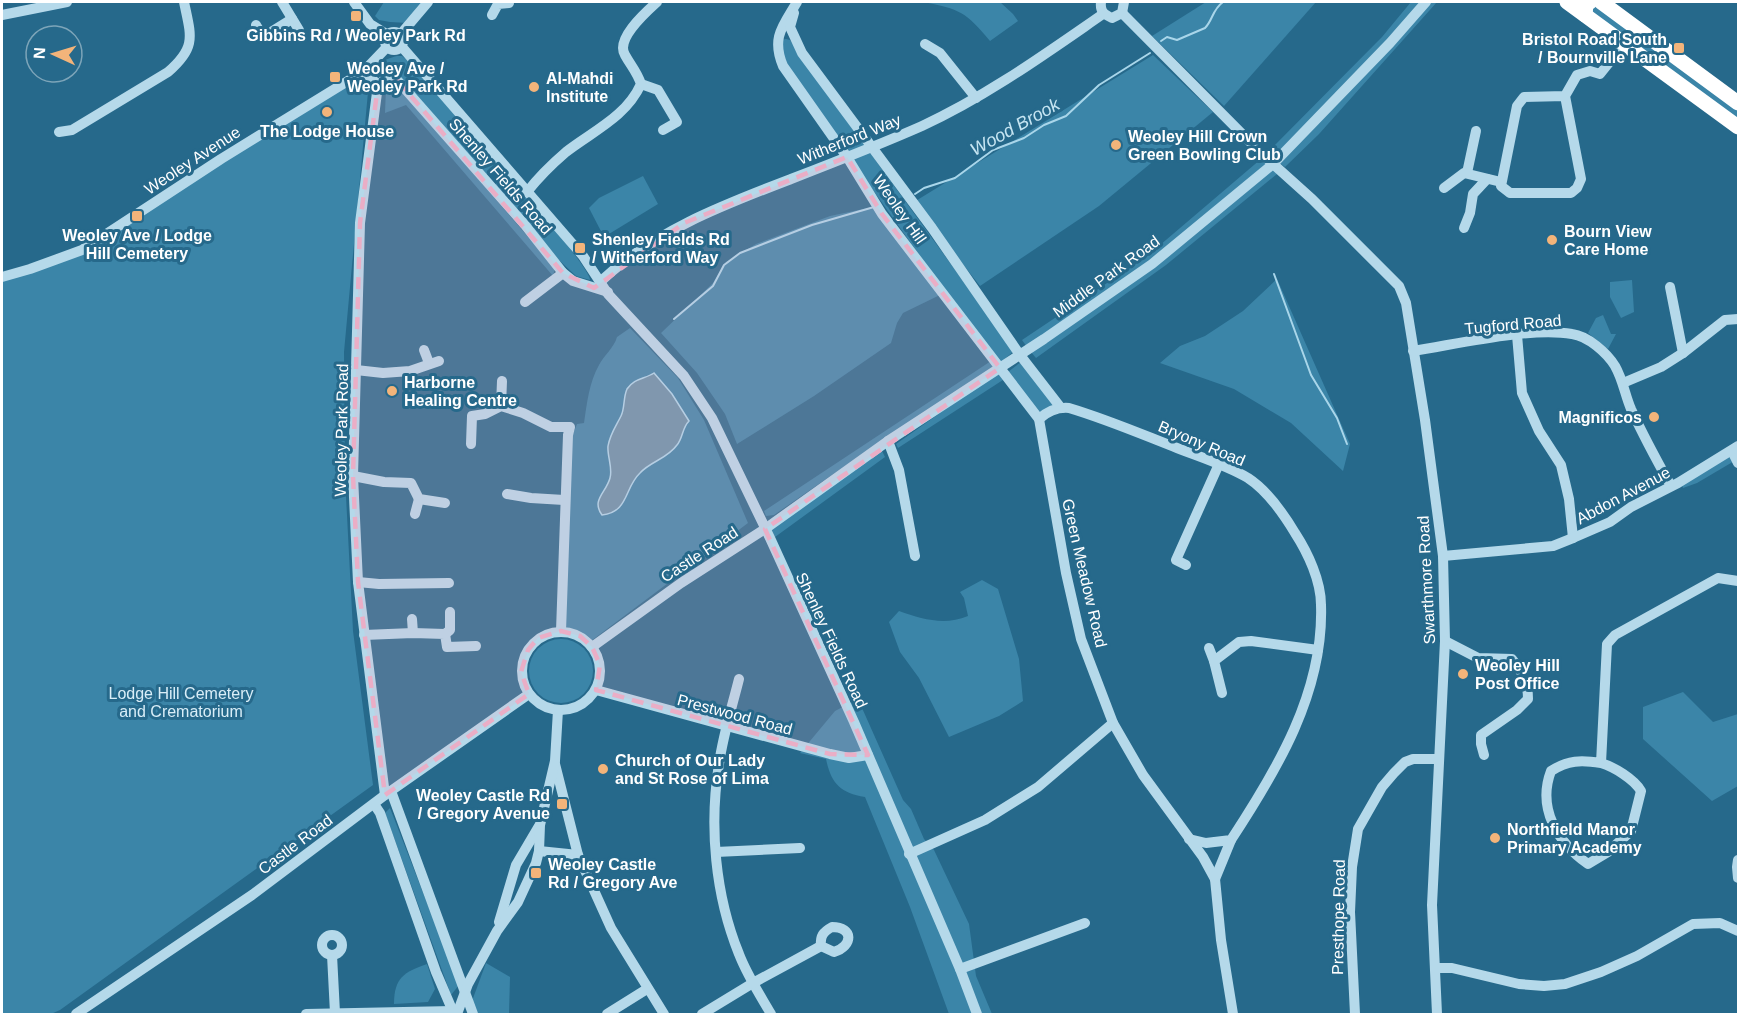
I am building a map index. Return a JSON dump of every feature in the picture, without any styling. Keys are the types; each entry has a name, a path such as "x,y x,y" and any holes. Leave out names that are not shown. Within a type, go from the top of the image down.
{"highway":[{"path":"1571,2 1588,8 1624,44 1738,127"},
{"path":"1601,2 1738,103"}],"street":[{"path":"2,15 67,2"},
{"path":"59,132 72,130 168,72 188,53 190,37 184,2"},
{"path":"282,2 299,30"},
{"path":"354,2 370,24 388,35"},
{"path":"400,35 428,2"},
{"path":"527,192 566,153 626,108 635,96 641,84 638,72 622,48 626,36 640,17 657,2"},
{"path":"1101,2 1103,14 1112,18 1123,7"},
{"name":"Middle Park Road","path":"765,529 888,441 1020,355 1152,264 1273,164 1390,43 1426,2"},
{"path":"492,15 501,3"},
{"name":"Weoley Hill","path":"797,3 790,27 794,40 932,228 1020,355"},
{"name":"Weoley Hill","path":"797,3 777,41 778,55 783,66 848,157 882,214 1039,419"},
{"name":"Swarthmore Road","path":"1123,7 1273,164 1399,286 1409,318 1443,556 1445,641 1432,904 1437,1014"},
{"name":"Witherford Way","path":"600,282 652,243 684,223 717,207 848,157 922,125 976,98 1103,14"},
{"path":"256,25 263,37 292,19"},
{"path":"395,32 400,35 403,42 402,47 394,51 387,47 385,40 388,35 395,32"},
{"path":"925,44 940,53 976,98"},
{"path":"1565,96 1524,97 1517,106 1500,186 1503,189 1510,193 1571,193 1577,188 1581,179 1565,96 1577,75 1590,71 1600,74 1624,44"},
{"name":"Weoley Avenue","path":"2,277 81,250 221,159 364,71 387,47"},
{"name":"Shenley Fields Road","path":"402,47 583,256 607,292 684,376 712,418 868,755 977,1014"},
{"path":"364,71 378,85"},
{"name":"Shenley Fields Road","path":"378,85 393,78 398,81 525,225 563,273 573,281 607,292"},
{"path":"641,84 658,90 677,122 663,130"},
{"name":"Weoley Park Road","path":"378,85 360,223 353,476 358,582 388,793 473,1014"},
{"path":"1467,173 1476,131"},
{"path":"1443,188 1464,173 1501,182"},
{"path":"1464,228 1470,213 1473,194 1487,179"},
{"path":"525,302 563,273"},
{"path":"1670,287 1683,353"},
{"path":"1623,383 1661,367 1725,320 1738,316"},
{"name":"Tugford Road","path":"1413,351 1544,333 1574,334 1589,340 1609,358 1623,383 1630,407 1671,486"},
{"path":"1517,335 1522,393 1539,432 1561,465 1569,499 1573,538"},
{"path":"356,370 383,373 410,371 434,362 424,350"},
{"path":"1020,355 1061,408 1047,412 1039,419"},
{"path":"501,406 502,381"},
{"path":"471,444 472,416 485,414 501,406 524,413 551,427 570,427 564,500 561,632"},
{"name":"Bryony Road","path":"1061,408 1088,414 1219,464 1249,479 1268,495 1283,513 1302,543 1314,573 1322,604 1318,650 1308,697 1296,727 1254,806 1231,840"},
{"name":"Green Meadow Road","path":"1039,419 1066,573 1081,639 1113,723 1143,776 1203,857 1215,879 1221,940 1233,1014"},
{"path":"888,441 899,470 915,556"},
{"path":"1735,449 1738,463"},
{"name":"Abdon Avenue","path":"1443,556 1553,546 1610,522 1631,507 1735,449"},
{"path":"1176,561 1219,464"},
{"path":"353,476 384,482 411,483 420,499 415,513"},
{"path":"507,494 564,500"},
{"path":"420,499 445,503"},
{"name":"Castle Road","path":"592,647 681,583 765,529"},
{"path":"1601,763 1606,651 1610,640 1718,578 1738,581"},
{"path":"358,582 448,583"},
{"path":"364,635 445,634 450,630 450,612"},
{"path":"412,619 413,633"},
{"path":"553,632 561,632 580,636 592,647 600,665 596,690 584,704 575,708 558,710 543,706 529,694 525,688 522,664 528,650 538,638 553,632"},
{"path":"445,634 447,647 476,646"},
{"path":"1214,661 1239,642 1251,641 1318,650"},
{"path":"1445,641 1478,658 1512,659 1522,672 1528,688 1528,699 1517,710 1481,735 1484,755"},
{"path":"1209,648 1222,693"},
{"path":"739,679 718,765 714,814 716,852 725,911 739,954 771,1014"},
{"name":"Prestwood Road","path":"596,690 830,754 849,758 868,755"},
{"name":"Castle Road","path":"76,1014 252,895 388,793 529,694"},
{"path":"455,1013 497,931 518,902 533,870 539,851 540,825 555,761 558,710"},
{"path":"909,854 985,820 1038,787 1113,723"},
{"name":"Presthope Road","path":"1355,1014 1350,912 1352,867 1358,829 1382,787 1405,762 1413,759 1438,759"},
{"path":"555,761 578,855 611,927 664,1014"},
{"path":"1586,761 1601,763 1620,772 1641,791 1631,831 1608,852 1588,864 1563,843 1547,811 1545,795 1551,771 1564,763 1586,761"},
{"path":"374,804 380,813 436,972 455,1013"},
{"path":"497,931 516,865 540,825"},
{"path":"1190,839 1206,843 1231,840"},
{"name":"Green Meadow Road","path":"1215,879 1231,840"},
{"path":"716,852 800,848"},
{"path":"539,851 578,855"},
{"path":"1738,860 1738,878"},
{"path":"960,969 1085,923"},
{"path":"1435,968 1452,968 1519,984 1544,986 1565,984 1601,972 1637,956 1693,924 1720,923 1737,926"},
{"path":"702,1014 820,946"},
{"path":"333,955 335,1013"},
{"path":"607,1014 647,989"},
{"path":"306,1014 455,1013"}],"highlighted area":[{"path":"398,81 563,273 594,288 684,223 847,157 882,214 1000,368 765,529 868,755 830,754 596,690 600,665 592,647 580,636 561,631 538,638 528,650 521,672 529,694 385,795 358,582 353,476 360,223 378,85"}],"green space":[{"path":"384,2 424,2 408,23 379,20 375,16"},
{"path":"923,2 1000,2 1018,21 990,41 975,24 961,13"},
{"path":"1206,2 1316,2 1224,106 1152,36"},
{"path":"1411,2 1422,2 1275,159 1267,153 1382,37"},
{"path":"1429,2 1437,2 1319,134 1285,167 1277,161"},
{"path":"1593,5 1738,106 1738,122 1591,14"},
{"path":"781,40 790,40 867,145 847,154 785,68"},
{"path":"1153,55 1213,112 1099,206 980,286 914,202"},
{"path":"397,56 402,56 407,60 500,167 495,174 486,174 399,77 380,77 377,69 379,65"},
{"name":"Lodge Hill Cemetery and Crematorium","path":"351,81 368,92 344,352 345,477 353,631 373,785 60,1010 51,1014 2,1014 2,281 85,250"},
{"path":"390,82 395,83 555,268 553,276 406,105 385,113 386,87"},
{"path":"868,150 1014,351 1000,363 948,295 850,158"},
{"path":"1261,159 1266,164 1153,259 1027,347 1022,340 1146,257"},
{"path":"1272,167 1277,174 1166,265 1036,358 1031,352"},
{"path":"503,176 552,226 587,272 590,280 576,276 559,260 496,185 499,177"},
{"path":"643,176 658,204 604,237 589,208 599,198"},
{"path":"873,207 940,295 903,313 897,323 891,343 814,396 737,444 725,414 697,373 661,333 713,283 726,262 756,244 830,216"},
{"path":"1277,279 1350,444 1343,471 1291,423 1234,389 1160,363 1180,346 1205,336 1243,311"},
{"path":"1632,280 1634,312 1621,318 1610,297 1610,282"},
{"path":"1603,315 1611,334 1616,334 1608,349 1588,333 1596,318"},
{"path":"630,328 678,378 704,420 748,523 587,644 566,630 565,626 569,444 577,424 584,423 587,401 599,365 614,345 617,337"},
{"path":"991,361 996,366 881,441 774,515 766,516 764,511"},
{"path":"1022,361 1055,405 1038,415 1008,372"},
{"path":"1000,371 1006,378 898,448 896,444"},
{"path":"882,451 885,457 775,537 771,529"},
{"path":"1731,452 1736,460 1697,483 1683,488 1681,482"},
{"path":"982,580 998,589 1019,659 1023,701 999,716 949,737 919,678 900,652 889,622 899,611 925,619 942,621 968,616 964,598 960,592"},
{"path":"555,639 567,639 584,648 591,659 593,671 591,683 584,694 567,703 555,703 543,698 534,689 529,677 529,665 534,653 543,644"},
{"path":"1683,692 1713,722 1738,714 1738,786 1712,801 1643,739 1643,707"},
{"path":"858,699 903,800 911,809 924,839 934,850 969,924 976,976 992,1014 949,1014 910,907 865,797 849,793 838,786 826,759 800,753 835,711"},
{"path":"390,808 459,985 451,995 385,813"},
{"path":"486,963 510,977 509,1014 478,1014 472,1001"},
{"path":"427,964 435,989 428,1002 394,1004 396,988 402,977"}],"shaded area":[{"path":"654,373 672,394 689,421 673,450 640,473 617,509 602,515 598,505 611,474 608,446 622,413 627,389 636,381"}],"waterway":[{"name":"Wood Brook","path":"1161,41 1167,37 1177,40 1205,28 1223,2"},
{"name":"Wood Brook","path":"915,194 924,188 955,178 993,150 1024,138 1044,125 1066,116 1099,85 1150,53"},
{"name":"Wood Brook","path":"674,319 713,286 724,265 740,253 812,225 874,207"},
{"path":"1274,274 1311,375 1337,418 1347,444"}],"place":[{"name":"Gibbins Rd / Weoley Park Rd","path":"356,16"},
{"name":"Bristol Road South / Bournville Lane","path":"1679,48"},
{"name":"Weoley Ave / Weoley Park Rd","path":"335,77"},
{"name":"Al-Mahdi Institute","path":"534,87"},
{"name":"The Lodge House","path":"327,112"},
{"name":"Weoley Hill Crown Green Bowling Club","path":"1116,145"},
{"name":"Weoley Ave / Lodge Hill Cemetery","path":"137,216"},
{"name":"Bourn View Care Home","path":"1552,240"},
{"name":"Shenley Fields Rd / Witherford Way","path":"580,248"},
{"name":"Harborne Healing Centre","path":"392,391"},
{"name":"Magnificos","path":"1654,417"},
{"name":"Weoley Hill Post Office","path":"1463,674"},
{"name":"Church of Our Lady and St Rose of Lima","path":"603,769"},
{"name":"Weoley Castle Rd / Gregory Avenue","path":"562,804"},
{"name":"Northfield Manor Primary Academy","path":"1495,838"},
{"name":"Weoley Castle Rd / Gregory Ave","path":"536,873"}]}
